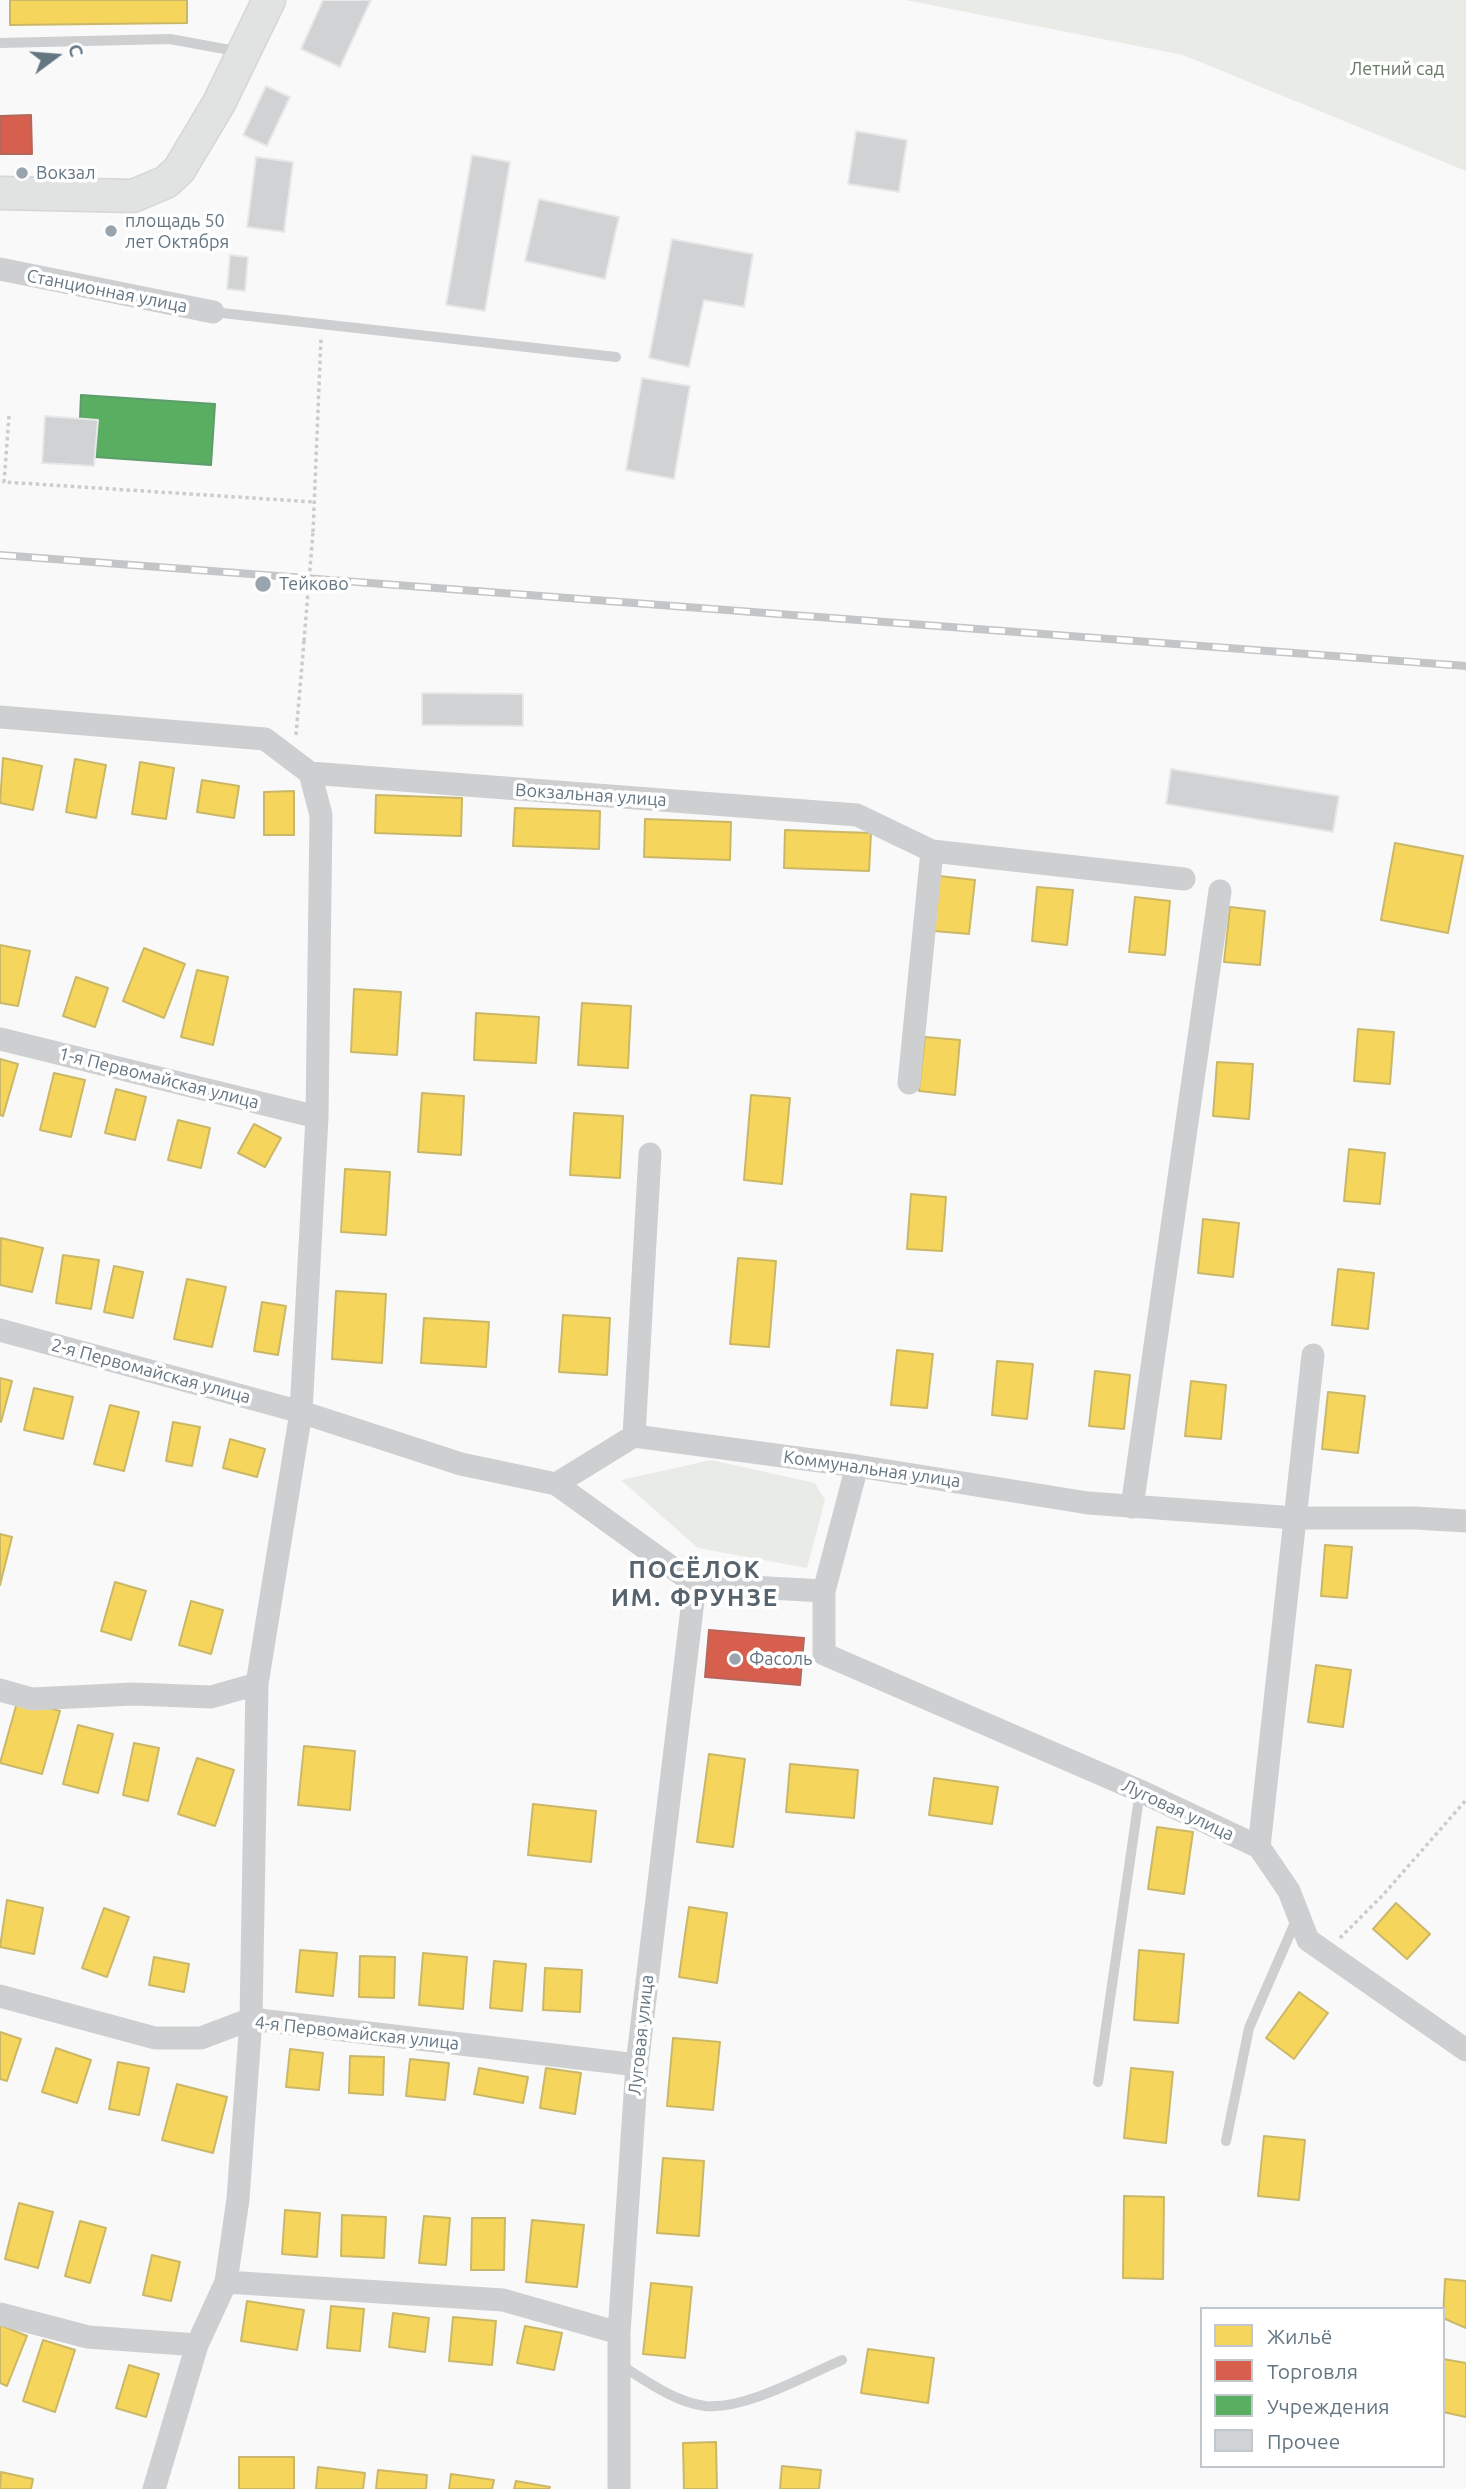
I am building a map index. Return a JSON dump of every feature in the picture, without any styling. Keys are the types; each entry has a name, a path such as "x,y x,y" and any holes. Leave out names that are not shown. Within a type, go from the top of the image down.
{"street":[{"path":"0,193 133,197 153,190 179,170 219,103 269,0"},
{"name":"Станционная улица","path":"0,270 213,312"},
{"path":"0,717 265,739 310,773 321,815 317,1117 301,1412 257,1684 251,2019 238,2199 226,2282 197,2345 154,2489"},
{"name":"Вокзальная улица","path":"310,773 857,816 932,851 1184,879"},
{"path":"909,1083 932,851"},
{"path":"1132,1507 1220,891"},
{"name":"1-я Первомайская улица","path":"0,1040 317,1117"},
{"path":"556,1484 634,1436 650,1154"},
{"name":"2-я Первомайская улица","path":"0,1330 301,1412"},
{"path":"1313,1355 1259,1847 1289,1891 1308,1940 1466,2050"},
{"path":"301,1412 461,1464 556,1484 695,1584 824,1591 857,1466"},
{"name":"Коммунальная улица","path":"634,1436 857,1466 1088,1503 1295,1518 1415,1518 1466,1521"},
{"name":"Луговая улица","path":"619,2489 619,2333 637,2065 695,1584"},
{"name":"Луговая улица","path":"824,1591 824,1654 1140,1791 1259,1847"},
{"path":"0,1690 32,1699 133,1694 211,1697 257,1684"},
{"name":"4-я Первомайская улица","path":"0,1997 155,2038 201,2038 251,2019 637,2065"},
{"path":"226,2282 503,2300 619,2333"},
{"path":"0,2314 88,2337 197,2345"}],"lane":[{"path":"0,43 170,39 244,52"},
{"path":"213,312 616,357"},
{"path":"1098,2082 1140,1791"},
{"path":"1226,2141 1249,2028 1298,1915"},
{"path":"619,2364 672,2396 706,2406 740,2402 842,2360"}],"path":[{"path":"310,773 296,740 299,669 314,502 321,325"},
{"path":"9,416 4,482 314,502"},
{"path":"1326,1952 1383,1895 1466,1800"}],"green space":[{"name":"Летний сад","path":"906,0 1466,0 1466,171 1183,55"},
{"path":"711,1460 815,1483 825,1500 807,1568 698,1548 621,1480"}],"building: Жильё":[{"path":"10,0 187,0 187,23 10,25"},
{"path":"3,758 42,766 33,810 0,803"},
{"path":"75,759 106,765 96,818 66,812"},
{"path":"140,762 174,768 166,819 132,814"},
{"path":"202,780 239,786 234,818 197,812"},
{"path":"294,791 294,835 264,835 264,792"},
{"path":"376,795 462,798 461,836 375,833"},
{"path":"515,808 600,811 599,849 513,846"},
{"path":"645,819 731,822 730,860 644,857"},
{"path":"785,830 871,833 869,871 784,868"},
{"path":"1395,843 1463,856 1448,933 1381,920"},
{"path":"939,876 975,880 969,934 934,931"},
{"path":"1037,887 1073,890 1067,945 1032,941"},
{"path":"1135,897 1170,901 1165,955 1129,952"},
{"path":"1230,907 1265,911 1260,965 1224,962"},
{"path":"0,945 30,951 18,1006 0,1003"},
{"path":"144,948 185,964 164,1018 123,1001"},
{"path":"197,970 228,977 213,1045 181,1037"},
{"path":"76,977 108,988 95,1027 63,1016"},
{"path":"354,989 401,992 397,1055 351,1052"},
{"path":"582,1003 631,1006 628,1068 578,1065"},
{"path":"476,1013 539,1017 536,1063 474,1060"},
{"path":"1358,1029 1394,1032 1390,1084 1354,1081"},
{"path":"925,1037 960,1040 955,1095 919,1091"},
{"path":"0,1059 18,1064 3,1116 0,1115"},
{"path":"1217,1062 1253,1064 1249,1119 1213,1116"},
{"path":"54,1073 85,1080 71,1137 40,1130"},
{"path":"116,1089 146,1097 135,1140 105,1133"},
{"path":"422,1093 464,1096 461,1155 418,1152"},
{"path":"751,1095 790,1098 782,1184 744,1180"},
{"path":"574,1113 623,1116 620,1178 570,1175"},
{"path":"178,1120 210,1128 201,1168 168,1160"},
{"path":"254,1124 281,1138 265,1167 238,1153"},
{"path":"1349,1149 1385,1153 1380,1204 1344,1201"},
{"path":"345,1169 390,1172 386,1235 341,1232"},
{"path":"911,1194 946,1197 942,1251 907,1249"},
{"path":"1203,1219 1239,1223 1233,1277 1198,1273"},
{"path":"1,1238 43,1248 32,1292 0,1285"},
{"path":"63,1255 99,1260 91,1309 56,1303"},
{"path":"738,1258 776,1261 769,1347 730,1344"},
{"path":"114,1266 143,1272 133,1318 104,1312"},
{"path":"1338,1269 1374,1273 1368,1329 1332,1325"},
{"path":"187,1279 226,1287 212,1347 174,1339"},
{"path":"336,1291 386,1294 382,1363 332,1359"},
{"path":"262,1302 286,1306 278,1355 254,1351"},
{"path":"563,1315 610,1318 607,1375 559,1372"},
{"path":"424,1318 489,1322 486,1367 421,1363"},
{"path":"897,1350 933,1354 927,1408 891,1405"},
{"path":"997,1361 1033,1364 1027,1419 992,1415"},
{"path":"1095,1371 1130,1375 1124,1429 1089,1426"},
{"path":"0,1378 12,1381 1,1422 0,1421"},
{"path":"1191,1381 1226,1385 1221,1439 1185,1436"},
{"path":"34,1388 73,1397 63,1439 24,1430"},
{"path":"1328,1392 1365,1396 1358,1453 1322,1449"},
{"path":"110,1405 139,1412 124,1471 94,1464"},
{"path":"173,1422 200,1427 192,1466 166,1461"},
{"path":"230,1439 265,1449 257,1477 223,1468"},
{"path":"0,1534 12,1537 0,1585"},
{"path":"1325,1545 1352,1547 1347,1598 1321,1596"},
{"path":"115,1582 146,1591 131,1640 101,1631"},
{"path":"191,1601 223,1610 211,1654 179,1645"},
{"path":"1316,1665 1351,1670 1343,1727 1308,1722"},
{"path":"18,1699 60,1711 42,1774 0,1763"},
{"path":"78,1725 113,1734 98,1793 63,1784"},
{"path":"134,1743 159,1748 148,1801 123,1795"},
{"path":"304,1746 355,1751 350,1810 298,1805"},
{"path":"709,1754 745,1759 733,1847 697,1842"},
{"path":"197,1758 234,1770 215,1826 178,1814"},
{"path":"790,1764 858,1770 854,1818 786,1812"},
{"path":"934,1778 998,1787 992,1824 929,1815"},
{"path":"533,1804 596,1811 591,1862 528,1855"},
{"path":"1157,1827 1193,1832 1184,1894 1148,1889"},
{"path":"7,1900 43,1908 34,1954 0,1947"},
{"path":"1396,1903 1430,1934 1407,1959 1373,1929"},
{"path":"689,1907 727,1913 717,1983 679,1977"},
{"path":"104,1908 129,1917 107,1977 82,1968"},
{"path":"300,1950 337,1953 333,1996 296,1992"},
{"path":"1139,1950 1184,1954 1178,2023 1134,2020"},
{"path":"423,1953 467,1957 463,2009 419,2005"},
{"path":"360,1956 395,1957 394,1998 359,1997"},
{"path":"154,1957 189,1964 184,1992 149,1985"},
{"path":"494,1961 526,1964 522,2011 490,2008"},
{"path":"545,1968 582,1970 580,2012 543,2010"},
{"path":"1299,1992 1328,2013 1294,2059 1266,2038"},
{"path":"0,2032 21,2039 7,2081 0,2079"},
{"path":"673,2038 720,2042 713,2110 667,2106"},
{"path":"56,2048 91,2060 77,2103 42,2092"},
{"path":"290,2049 323,2053 319,2090 286,2087"},
{"path":"350,2056 384,2057 383,2095 349,2093"},
{"path":"410,2059 449,2063 445,2100 406,2096"},
{"path":"118,2062 149,2068 139,2115 109,2109"},
{"path":"479,2068 528,2077 523,2103 474,2094"},
{"path":"546,2068 581,2073 575,2114 540,2108"},
{"path":"1131,2068 1173,2072 1166,2143 1124,2138"},
{"path":"177,2084 227,2097 213,2153 162,2140"},
{"path":"1264,2136 1305,2140 1299,2200 1258,2196"},
{"path":"663,2158 704,2161 699,2236 657,2233"},
{"path":"1124,2196 1164,2197 1163,2279 1123,2278"},
{"path":"19,2203 53,2212 38,2268 5,2259"},
{"path":"285,2210 320,2213 317,2257 282,2254"},
{"path":"342,2215 386,2217 384,2258 341,2256"},
{"path":"424,2216 450,2218 446,2265 419,2263"},
{"path":"472,2218 505,2218 504,2270 471,2270"},
{"path":"532,2220 584,2225 577,2287 526,2282"},
{"path":"80,2221 106,2228 90,2283 65,2276"},
{"path":"152,2255 180,2262 171,2301 143,2295"},
{"path":"1445,2279 1466,2281 1466,2328 1445,2319"},
{"path":"651,2283 692,2287 685,2358 643,2354"},
{"path":"247,2301 304,2310 297,2350 241,2341"},
{"path":"331,2306 364,2309 360,2351 327,2348"},
{"path":"393,2313 429,2318 425,2352 389,2347"},
{"path":"453,2317 496,2321 492,2365 449,2361"},
{"path":"0,2325 27,2336 7,2386 0,2383"},
{"path":"525,2326 562,2333 554,2370 517,2363"},
{"path":"43,2340 75,2350 55,2412 23,2401"},
{"path":"868,2349 934,2358 928,2403 861,2393"},
{"path":"1445,2359 1466,2363 1466,2417 1445,2412"},
{"path":"129,2365 159,2374 146,2417 116,2408"},
{"path":"716,2442 717,2489 684,2489 683,2443"},
{"path":"239,2457 294,2457 294,2489 239,2489"},
{"path":"782,2466 821,2470 819,2489 780,2489"},
{"path":"318,2467 365,2473 363,2489 316,2489"},
{"path":"378,2470 427,2475 426,2489 376,2489"},
{"path":"1,2472 33,2479 31,2489 0,2489"},
{"path":"451,2474 494,2480 492,2489 449,2489"},
{"path":"516,2481 550,2487 514,2489"}],"building: Торговля":[{"path":"31,115 32,154 0,154 0,116"},
{"path":"709,1630 804,1638 800,1685 705,1677"}],"building: Учреждения":[{"path":"81,395 215,404 211,465 95,457 98,420 80,419"}],"building: Прочее":[{"path":"323,0 371,0 340,67 301,49"},
{"path":"266,86 290,97 267,146 243,135"},
{"path":"856,131 907,140 899,192 848,184"},
{"path":"472,155 510,162 485,311 446,305"},
{"path":"256,157 293,162 284,232 247,227"},
{"path":"539,199 619,217 605,279 525,261"},
{"path":"672,239 753,254 744,307 704,300 689,367 649,358"},
{"path":"230,255 248,257 245,291 227,289"},
{"path":"642,378 690,386 674,479 626,470"},
{"path":"45,416 98,420 94,466 42,463"},
{"path":"422,693 523,694 523,726 422,725"},
{"path":"1171,769 1339,796 1333,832 1166,804"}],"railway":[{"path":"0,555 1466,666"}],"place":[{"name":"Вокзал","path":"22,173"},
{"name":"площадь 50 лет Октября","path":"111,231"},
{"name":"Тейково","path":"263,584"},
{"name":"Фасоль","path":"735,1659"}],"district":[{"name":"ПОСЁЛОК ИМ. ФРУНЗЕ","path":"695,1584"}]}
